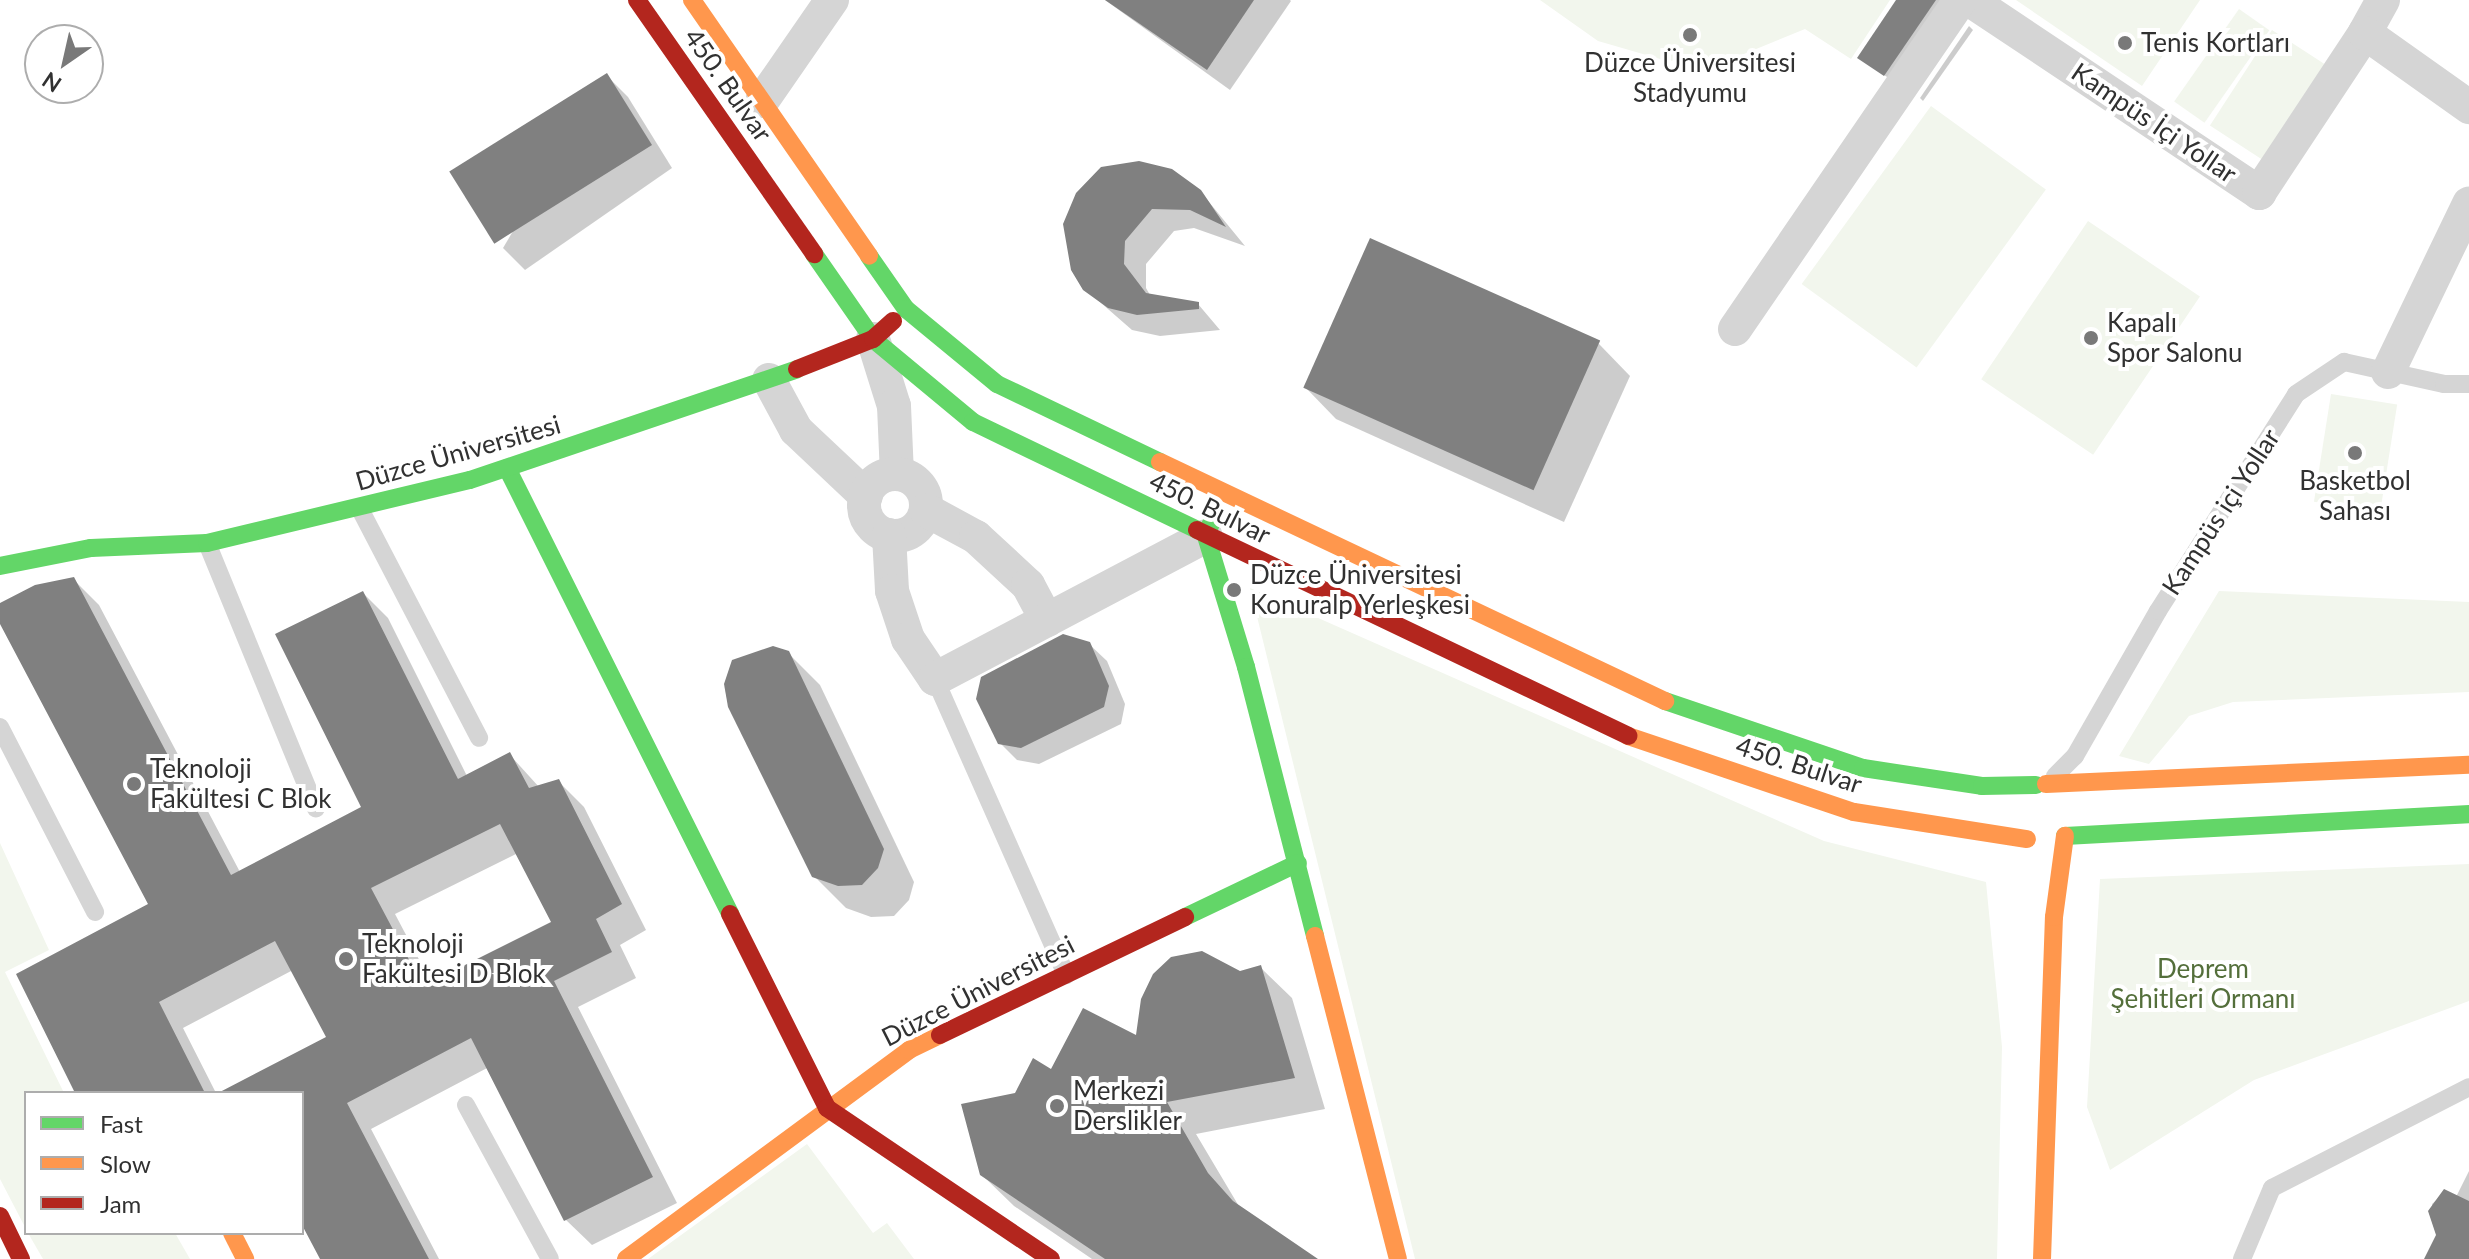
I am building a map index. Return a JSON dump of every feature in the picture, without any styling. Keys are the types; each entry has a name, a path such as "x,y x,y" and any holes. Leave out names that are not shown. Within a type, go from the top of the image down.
{"street":[{"name":"450. Bulvar","path":"637,0 873,339 973,422 1619,733 1854,812 2028,846"},
{"name":"450. Bulvar","path":"692,0 906,309 997,384 1636,691 1863,768 1982,786 2469,765"},
{"path":"762,101 832,0"},
{"path":"1735,329 1960,0"},
{"name":"Kampüs İçi Yollar","path":"1970,0 2259,193 2365,33 2383,0"},
{"path":"2365,33 2469,107"},
{"path":"2388,372 2469,204"},
{"name":"Düzce Üniversitesi","path":"0,566 91,548 207,543 360,509 507,468 769,380 873,339 906,309"},
{"path":"873,339 894,406 897,474"},
{"path":"769,380 796,430 866,496 872,524 889,535 908,533 926,510 922,490 897,474 878,479 866,496"},
{"path":"507,468 827,1108 1051,1259"},
{"path":"1223,492 1206,536 1298,863 1398,1259"},
{"path":"926,510 976,537 1028,585 1047,620"},
{"path":"889,535 892,591 908,639 935,679 1206,536"},
{"path":"2042,1259 2054,917 2065,836 2075,813 2064,790 2041,784 2015,809 2028,846 2047,844 2065,836 2469,814"},
{"name":"Düzce Üniversitesi","path":"626,1259 909,1050 1298,863"},
{"path":"2024,1201 2032,958"},
{"path":"0,1216 21,1259"},
{"path":"233,1235 245,1259"}],"lane":[{"name":"Kampüs içi Yollar","path":"2041,784 2075,756 2158,611 2296,394 2344,362 2444,384 2469,384"},
{"path":"360,509 479,738"},
{"path":"207,543 316,809"},
{"path":"935,679 1066,975"},
{"path":"0,727 95,912"},
{"path":"2242,1259 2272,1188 2469,1087"},
{"path":"466,1105 550,1259"}],"green space":[{"name":"Düzce Üniversitesi Stadyumu","path":"1540,0 1890,0 1851,59 1805,29 1739,56 1667,61 1598,41"},
{"name":"Tenis Kortları","path":"2016,0 2200,0 2142,86"},
{"path":"2239,9 2269,30 2204,123 2174,102"},
{"path":"2272,30 2335,71 2273,166 2210,126"},
{"path":"1931,106 2046,189 1917,367 1802,284"},
{"name":"Kapalı Spor Salonu","path":"2088,221 2200,296 2093,455 1981,379"},
{"name":"Basketbol Sahası","path":"2331,394 2397,404 2380,512 2314,502"},
{"path":"1250,588 1824,841 1986,882 2002,1047 1997,1259 1415,1259"},
{"path":"2219,591 2469,602 2469,692 2233,702 2189,716 2149,764 2119,756"},
{"path":"0,843 49,950 5,972 63,1091 24,1091 24,1225 0,1179"},
{"name":"Deprem Şehitleri Ormanı","path":"2469,864 2469,1001 2254,1080 2110,1170 2087,1107 2100,879"},
{"path":"807,1144 873,1233 887,1223 914,1259 648,1259"},
{"path":"29,1235 176,1235 190,1259 43,1259"}],"building":[{"path":"1105,0 1254,0 1207,70"},
{"path":"1896,0 1936,0 1884,76 1857,58"},
{"path":"607,73 652,145 494,244 449,172"},
{"path":"1139,161 1172,169 1201,190 1226,227 1190,210 1152,209 1125,241 1124,264 1146,293 1199,302 1199,309 1137,315 1108,308 1083,290 1071,270 1063,224 1076,193 1101,167"},
{"path":"1370,238 1600,340 1534,490 1303,388"},
{"path":"74,577 231,875 361,807 275,634 363,591 458,779 510,752 529,788 559,779 622,904 596,919 612,952 554,981 653,1177 564,1221 471,1038 347,1103 429,1259 320,1259 304,1229 304,1091 222,1091 326,1037 275,941 159,1002 204,1091 74,1091 16,974 148,904 0,624 0,603 35,585","holes":["500,824 551,922 423,986 371,888"]},
{"path":"1063,634 1090,642 1109,686 1104,707 1021,748 998,744 976,699 981,677"},
{"path":"773,646 789,651 884,849 878,868 862,885 838,886 812,877 728,707 724,684 732,660"},
{"name":"Merkezi Derslikler","path":"1202,951 1240,971 1261,965 1295,1078 1167,1102 1208,1173 1233,1201 1318,1259 1105,1259 980,1175 961,1104 1015,1093 1033,1058 1051,1069 1083,1008 1136,1035 1141,999 1153,974 1171,957"},
{"path":"2444,1189 2469,1201 2469,1259 2424,1259 2436,1235 2428,1211"}],"traffic: fast":[{"path":"814,254 873,339 973,422 1197,530"},
{"path":"869,256 906,309 997,384 1160,462"},
{"path":"0,566 91,548 207,543 470,480 797,369"},
{"path":"507,468 730,914"},
{"path":"1212,521 1206,536 1246,667 1315,936"},
{"path":"1665,701 1863,768 1982,786 2036,785"},
{"path":"2065,836 2469,814"},
{"path":"1185,917 1298,863"}],"traffic: slow":[{"path":"692,0 869,256"},
{"path":"1160,462 1665,701"},
{"path":"1628,736 1854,812 2027,839"},
{"path":"2046,784 2469,765"},
{"path":"2042,1259 2054,917 2065,836"},
{"path":"1315,936 1398,1259"},
{"path":"626,1259 909,1050 940,1035"},
{"path":"233,1235 245,1259"}],"traffic: jam":[{"path":"637,0 814,254"},
{"path":"797,369 873,339 893,321"},
{"path":"1197,530 1628,736"},
{"path":"730,914 827,1108 1051,1259"},
{"path":"940,1035 1185,917"},
{"path":"0,1216 21,1259"}],"place":[{"name":"Düzce Üniversitesi Stadyumu","path":"1690,35"},
{"name":"Tenis Kortları","path":"2125,43"},
{"name":"Kapalı Spor Salonu","path":"2091,338"},
{"name":"Basketbol Sahası","path":"2355,453"},
{"name":"Düzce Üniversitesi Konuralp Yerleşkesi","path":"1234,590"},
{"name":"Teknoloji Fakültesi C Blok","path":"134,784"},
{"name":"Teknoloji Fakültesi D Blok","path":"346,959"},
{"name":"Merkezi Derslikler","path":"1057,1106"}]}
